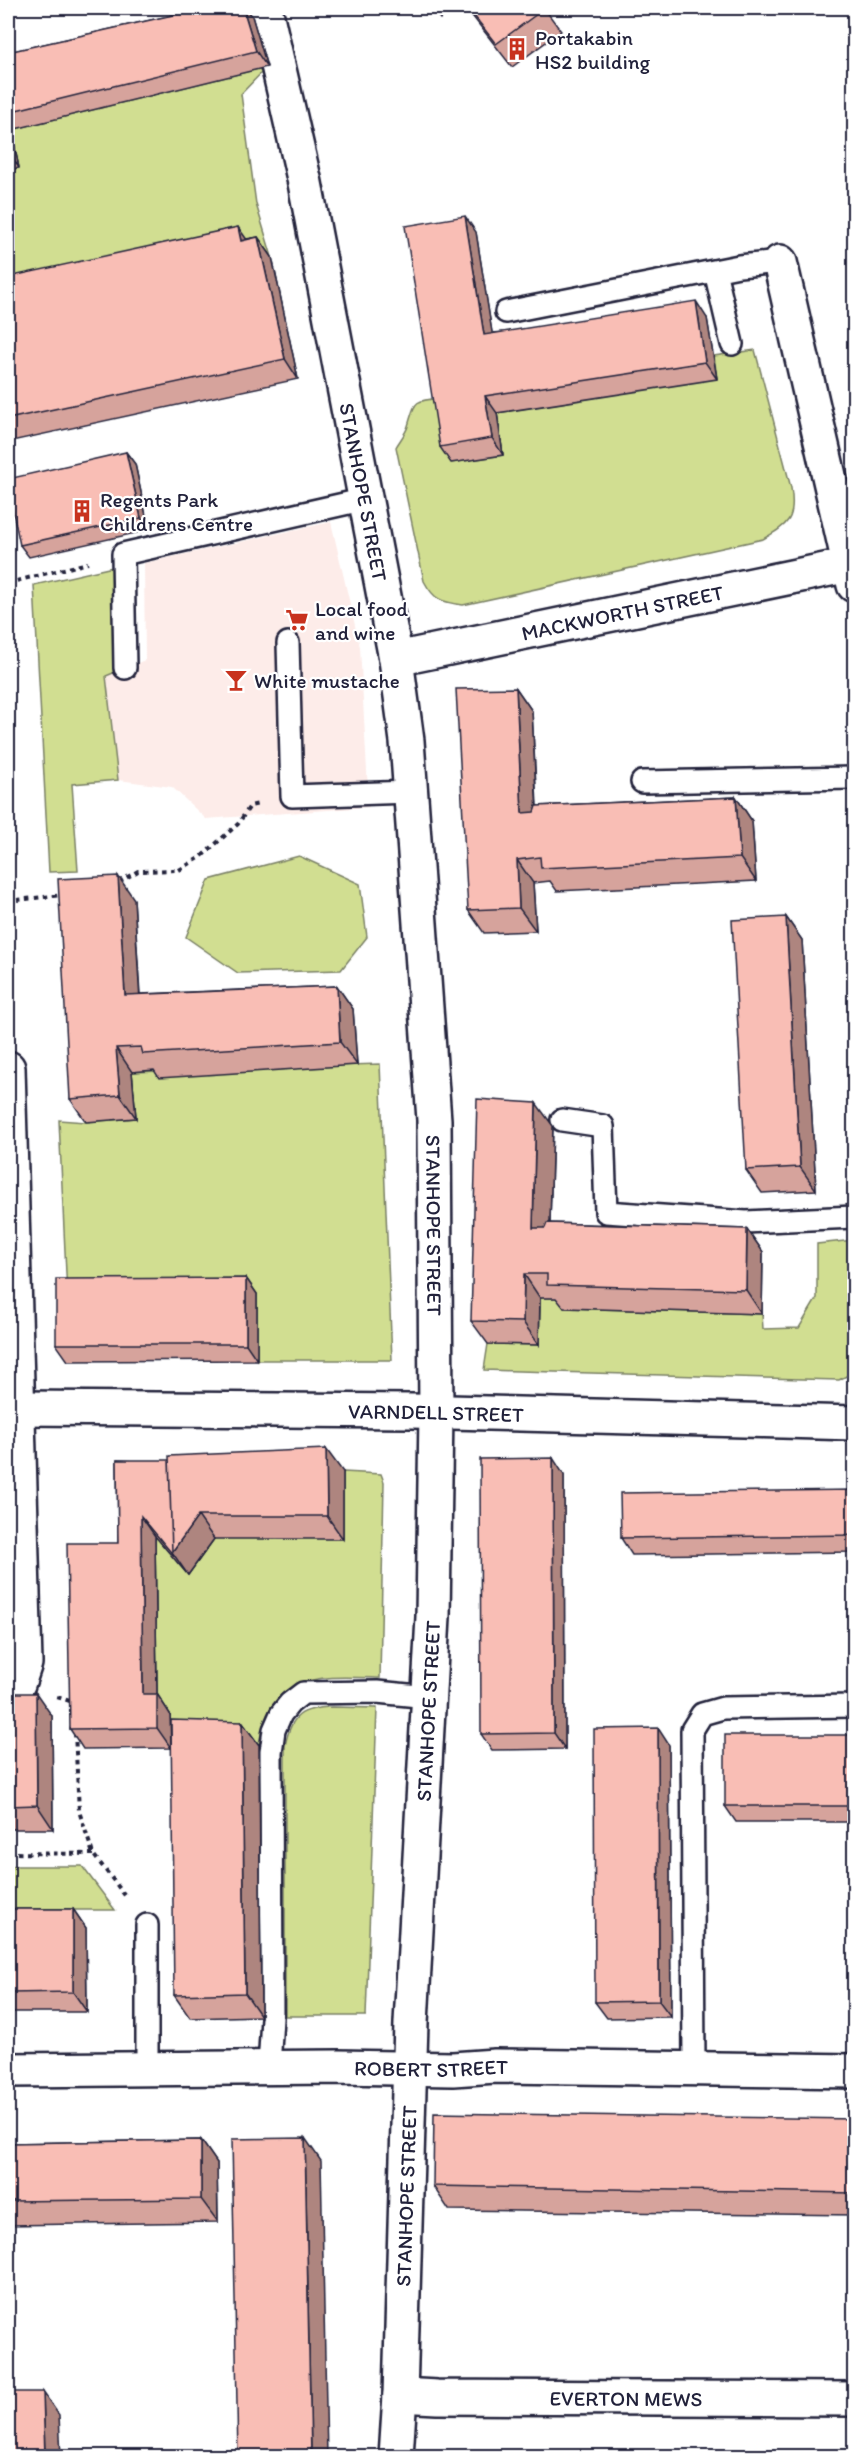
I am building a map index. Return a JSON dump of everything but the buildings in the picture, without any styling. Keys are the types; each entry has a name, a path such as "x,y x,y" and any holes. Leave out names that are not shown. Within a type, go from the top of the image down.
{"street":[{"name":"STANHOPE STREET","path":"265,8 306,183 396,659 410,792 434,1120 433,1617 410,2067 396,2457"},
{"path":"780,262 852,576"},
{"name":"MACKWORTH STREET","path":"396,659 852,576"},
{"path":"8,1068 9,1221 18,1408 25,1663 13,1684"},
{"name":"VARNDELL STREET","path":"18,1408 435,1412 855,1423"},
{"name":"ROBERT STREET","path":"8,2070 269,2067 453,2069 495,2066 855,2071"},
{"name":"EVERTON MEWS","path":"400,2395 855,2398"}],"lane":[{"path":"506,312 716,270 780,262"},
{"path":"716,270 732,344"},
{"path":"125,668 123,554 366,499"},
{"path":"288,643 292,796 410,792"},
{"path":"642,783 855,778"},
{"path":"562,1119 603,1126 606,1212 746,1222 855,1217"},
{"path":"269,2067 272,2018 271,1752 274,1730 290,1703 303,1693 377,1692 429,1697"},
{"path":"694,2067 692,1730 702,1714 723,1708 855,1706"},
{"path":"147,1925 147,2069"}],"path":[{"path":"8,583 123,554"},
{"path":"113,886 138,871 179,870 201,857 238,824 250,806 292,796"},
{"path":"8,901 72,894"},
{"path":"13,1684 73,1701 74,1712"},
{"path":"74,1723 79,1811 93,1854 147,1925"},
{"path":"8,1853 93,1854"}],"shaded area":[{"path":"331,522 360,647 369,807 206,819 172,787 118,780 106,676 145,660 144,563"}],"green space":[{"path":"267,67 241,94 256,204 272,257 8,300 8,170 19,168 11,130"},
{"path":"755,350 791,488 791,514 789,520 779,529 763,539 463,605 439,599 431,592 424,581 396,447 406,431 417,403 441,398 452,463 503,455 497,413 717,378 714,356"},
{"path":"113,567 118,671 106,676 118,780 72,784 78,871 49,872 34,585"},
{"path":"299,856 360,884 367,937 341,970 238,973 186,937 209,880"},
{"path":"380,1064 392,1360 257,1360 67,1295 59,1120 86,1122 136,1118 132,1072"},
{"path":"854,1240 854,1372 839,1380 484,1370 488,1344 539,1345 540,1298 563,1298 564,1308 762,1314 763,1329 799,1328 817,1298 817,1244"},
{"path":"343,1472 381,1474 384,1482 380,1678 318,1679 301,1683 286,1691 274,1703 265,1721 259,1745 187,1743 171,1748 170,1714 157,1714 155,1536 188,1575 214,1539"},
{"path":"377,1708 366,2016 285,2016 285,1746 287,1735 299,1715 312,1709"},
{"path":"8,1866 82,1866 115,1910 8,1910"}],"place":[{"name":"Portakabin HS2 building","path":"517,49"},
{"name":"Regents Park Childrens Centre","path":"82,511"},
{"name":"Local food and wine","path":"297,620"},
{"name":"White mustache","path":"236,680"}]}
